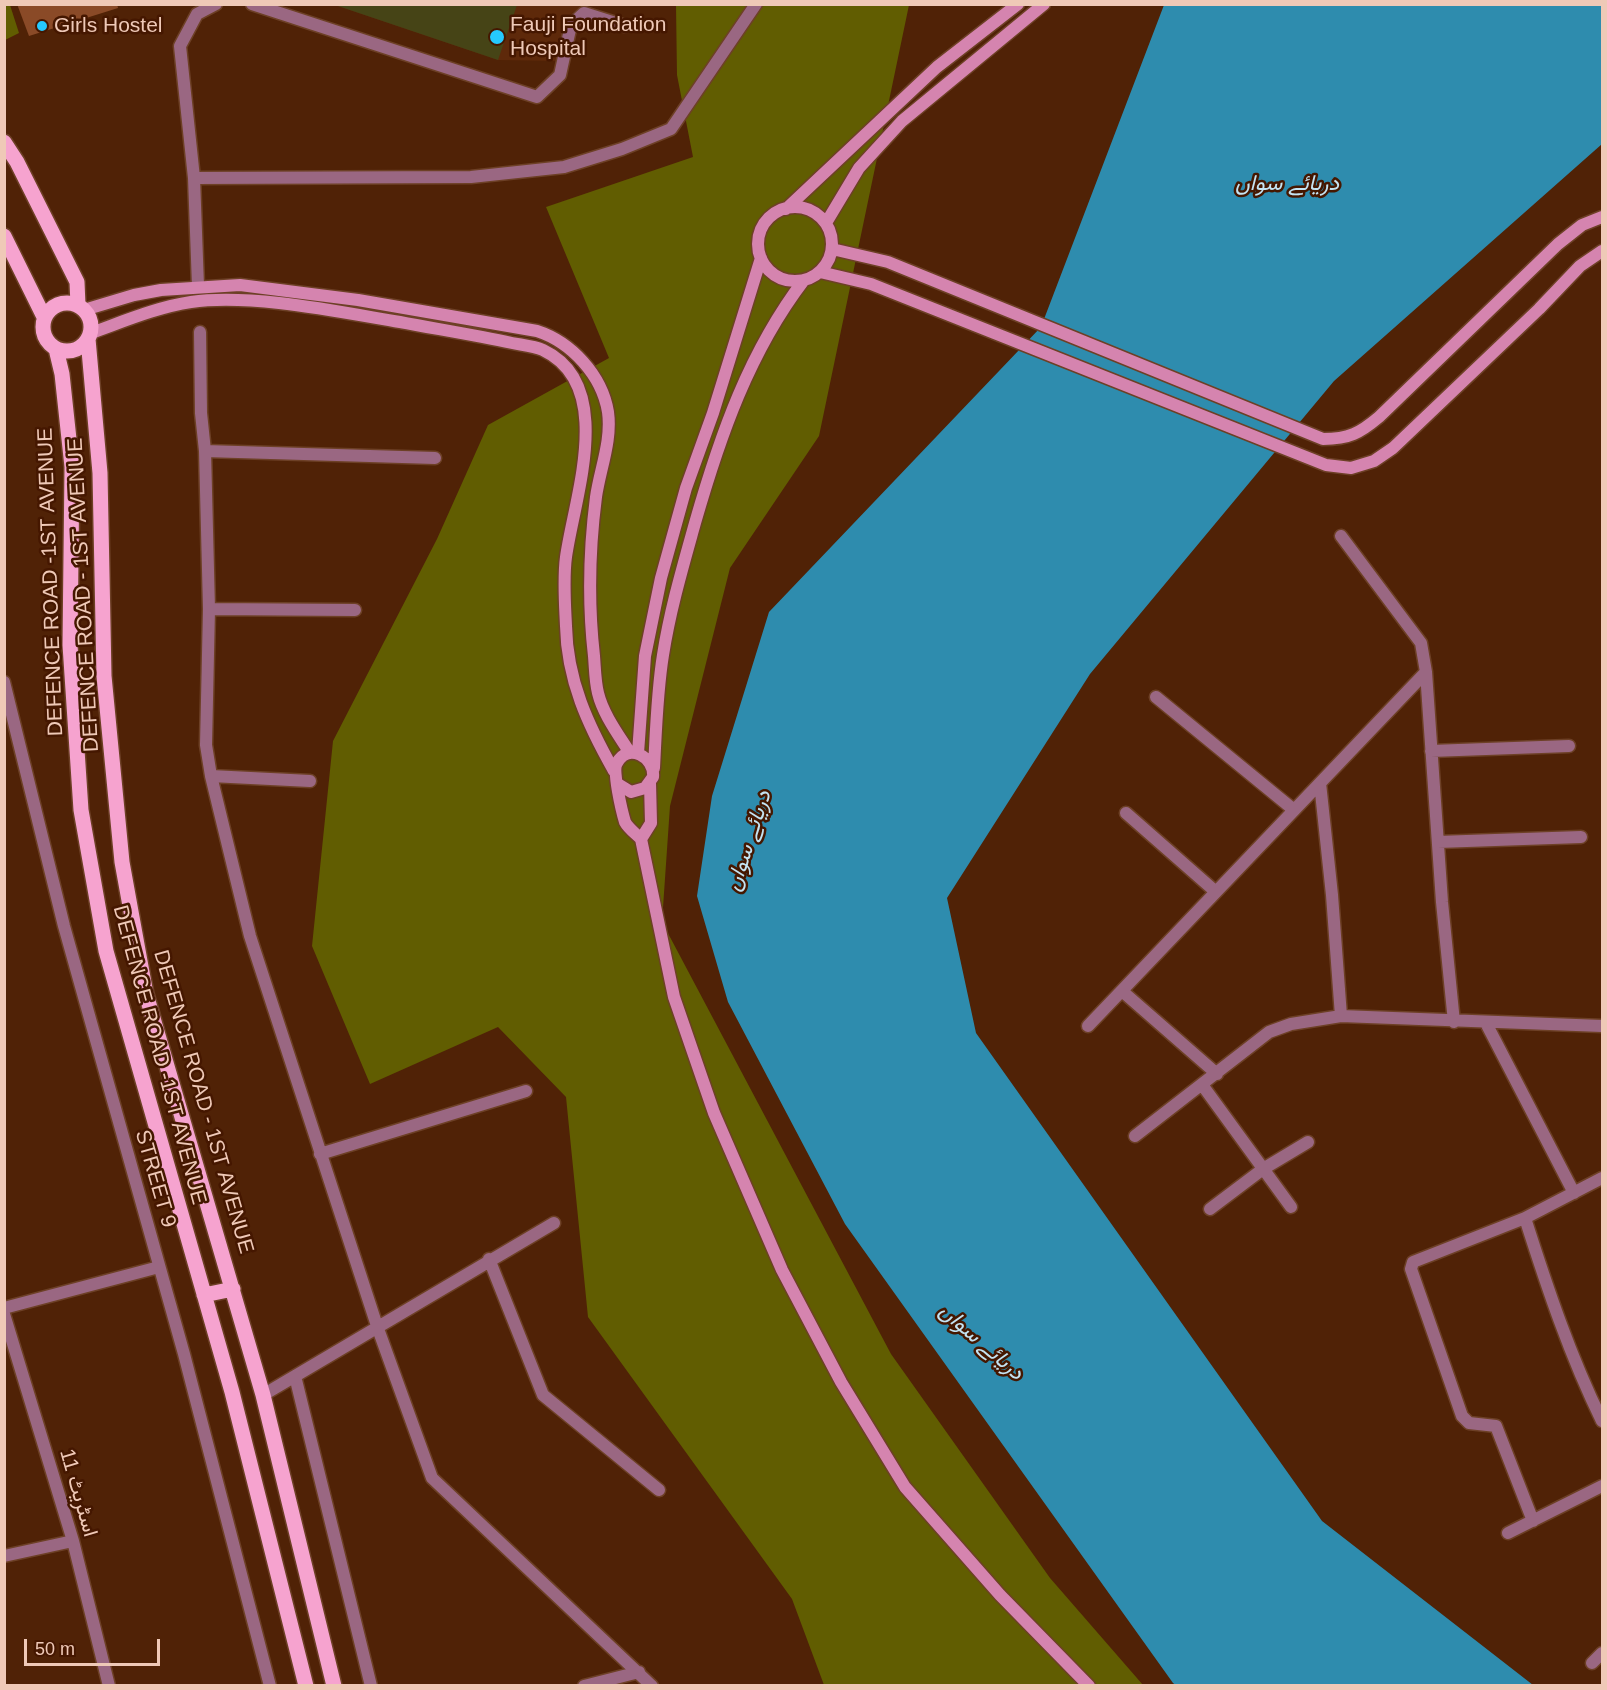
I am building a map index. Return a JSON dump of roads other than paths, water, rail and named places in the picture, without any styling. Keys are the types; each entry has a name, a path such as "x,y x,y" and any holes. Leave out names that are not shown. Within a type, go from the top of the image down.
{"main road":[{"path":"804,280 778,277 761,258 759,249 761,231 771,217 786,209 899,100 937,67 1018,4"},
{"path":"826,224 859,168 902,121 1044,4"},
{"path":"4,142 17,162 77,282 81,307 91,325 89,336"},
{"path":"641,839 651,823 652,777 662,658 669,619 715,455 753,361 769,330 804,280 820,272 826,265 832,249 826,224 812,212 786,209"},
{"path":"832,249 888,262 1323,439 1343,439 1357,435 1558,244 1582,225 1602,217"},
{"name":"DEFENCE ROAD -1ST AVENUE","path":"4,236 44,317 43,335 56,349 62,375 72,466 70,645 81,810 106,951 232,1392 306,1686"},
{"path":"820,272 872,284 1326,465 1351,468 1374,461 1393,448 1539,309 1580,266 1602,251"},
{"path":"634,753 645,656 658,589 686,488 724,380 761,258"},
{"path":"44,317 55,305 62,303 81,307 134,295 198,286 240,285 358,300 537,331 557,337 578,354 603,393 610,433 598,480 590,540 590,617 598,693 614,728 634,753 651,763 652,777 645,788 631,792 618,784"},
{"path":"56,349 76,350 89,336 190,302 248,301 343,312 483,337 543,350 565,367 578,389 585,413 586,434 585,458 566,559 568,654 575,690 593,734 614,771 626,824 641,839 674,997 714,1113 782,1270 841,1382 905,1487 1000,1595 1089,1686"},
{"name":"DEFENCE ROAD - 1ST AVENUE","path":"89,336 100,473 104,676 122,862 146,994 263,1395 334,1686"},
{"path":"614,771 622,756 634,753"},
{"path":"204,1295 233,1289"}],"street":[{"path":"198,286 194,178 180,46 197,14 216,4"},
{"path":"252,4 537,97 560,75 571,25 584,13 625,26"},
{"path":"194,178 471,177 564,167 622,149 671,129 756,4"},
{"path":"200,332 209,609 206,745 211,776 250,936 377,1326 432,1478 652,1686"},
{"path":"205,451 435,458"},
{"path":"1341,536 1421,643 1426,672 1454,1022"},
{"path":"209,609 355,610"},
{"path":"1088,1026 1426,672"},
{"name":"STREET 9","path":"4,682 64,926 159,1267 270,1686"},
{"path":"1156,697 1294,810"},
{"path":"1431,751 1569,746"},
{"path":"211,776 309,781"},
{"path":"1320,783 1332,896 1341,1016"},
{"path":"1126,813 1216,891"},
{"path":"1438,842 1581,837"},
{"path":"1122,990 1217,1074"},
{"path":"1135,1136 1203,1086 1269,1032 1291,1023 1341,1016 1602,1026"},
{"path":"1486,1023 1574,1193"},
{"path":"1203,1086 1292,1207"},
{"path":"320,1154 526,1091"},
{"path":"1210,1209 1263,1168 1308,1142"},
{"path":"1533,1521 1496,1426 1469,1423 1462,1416 1411,1269 1413,1262 1525,1218 1602,1178"},
{"path":"1525,1218 1552,1301 1587,1391 1602,1421"},
{"path":"263,1395 489,1259 554,1223"},
{"path":"489,1259 543,1395 658,1490"},
{"path":"4,1308 159,1267"},
{"name":"اسٹریٹ 11","path":"4,1314 73,1541 109,1686"},
{"path":"295,1376 371,1686"},
{"path":"1508,1533 1602,1486"},
{"path":"4,1556 73,1541"},
{"path":"1592,1664 1602,1653"},
{"path":"584,1686 639,1672"}],"water":[{"name":"دریائے سواں","path":"1164,5 1602,5 1602,144 1334,381 1090,674 947,898 976,1033 1322,1521 1533,1685 1177,1686 1173,1683 845,1224 728,1002 697,896 712,796 769,612 1041,327"}],"place":[{"name":"Girls Hostel","path":"42,26"},
{"name":"Fauji Foundation Hospital","path":"497,37"}]}
